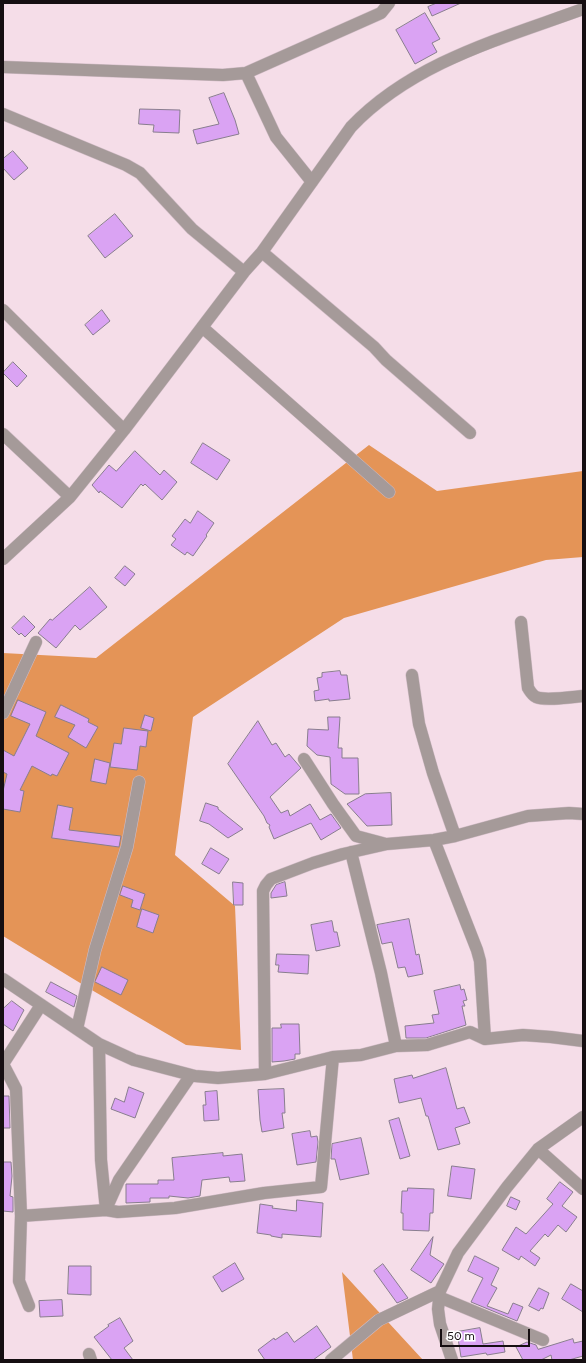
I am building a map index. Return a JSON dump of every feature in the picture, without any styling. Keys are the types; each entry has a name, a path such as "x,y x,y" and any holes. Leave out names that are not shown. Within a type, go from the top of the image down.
{"street":[{"path":"3,67 223,75 246,73 381,13 389,3"},
{"path":"3,559 70,497 124,430 244,272 262,252 351,127 365,113 404,83 454,56 583,9"},
{"path":"246,73 276,137 312,182"},
{"path":"3,114 126,165 140,173 192,229 244,272"},
{"path":"262,252 374,347 386,360 470,433"},
{"path":"3,310 124,430"},
{"path":"202,327 389,492"},
{"path":"3,434 70,497"},
{"path":"522,622 528,688 531,693 535,697 542,698 583,696"},
{"path":"3,712 36,642"},
{"path":"412,675 419,724 433,773 455,836"},
{"path":"304,759 356,836 387,844"},
{"path":"77,1029 95,950 127,847 138,782"},
{"path":"265,1074 263,891 270,879 313,863 351,852 387,844 434,840 455,836 528,816 569,813 583,814"},
{"path":"434,840 478,956 485,1038"},
{"path":"351,852 381,973 396,1046"},
{"path":"3,980 99,1044 134,1060 191,1075 218,1078 265,1074 333,1057 361,1056 396,1046 427,1045 470,1032 485,1038 523,1035 583,1041"},
{"path":"29,1306 18,1281 21,1216 16,1089 3,1064 41,1005"},
{"path":"99,1044 101,1160 106,1210"},
{"path":"21,1216 106,1210 118,1212 176,1208 264,1193 321,1187 333,1057"},
{"path":"106,1210 119,1180 191,1075"},
{"path":"452,1360 438,1317 440,1294 458,1253 507,1187 538,1149 580,1122"},
{"path":"538,1149 583,1189"},
{"path":"331,1360 379,1320 440,1294 543,1340"}],"shaded area":[{"path":"369,445 437,491 583,471 583,557 546,560 344,618 193,717 175,855 235,906 241,1050 186,1045 3,936 3,653 96,658"},
{"path":"342,1272 423,1360 353,1360"}],"building":[{"path":"437,3 461,3 432,16 428,7"},
{"path":"425,13 440,39 432,43 437,52 415,64 396,30"},
{"path":"224,93 239,134 197,144 193,130 219,124 209,98"},
{"path":"140,109 180,110 179,133 153,132 154,125 139,124"},
{"path":"13,151 28,168 14,180 3,168 3,159"},
{"path":"115,214 133,236 105,258 88,236"},
{"path":"102,310 110,321 93,335 85,325"},
{"path":"13,362 27,376 17,387 3,373"},
{"path":"203,443 230,460 217,480 191,463"},
{"path":"135,451 160,475 164,470 177,482 162,500 145,484 143,486 141,484 122,508 100,491 99,493 92,485 109,465 116,471"},
{"path":"198,511 214,523 193,556 187,552 185,555 171,545 176,539 172,536 185,519 190,523"},
{"path":"125,566 135,574 125,586 115,578"},
{"path":"90,587 107,607 80,630 75,625 56,648 38,633 50,619 52,620"},
{"path":"24,616 35,627 25,637 21,633 19,635 12,628"},
{"path":"340,671 341,675 347,675 350,699 315,701 314,691 319,690 317,678 322,677 322,673"},
{"path":"18,700 46,712 36,736 69,753 57,776 52,774 51,776 32,766 20,790 24,791 20,812 3,809 3,791 7,774 3,772 3,750 14,756 30,724 11,716"},
{"path":"61,705 89,719 88,722 98,727 86,748 68,737 75,725 55,717"},
{"path":"145,715 154,718 151,731 141,728"},
{"path":"328,717 340,717 338,748 342,748 342,758 358,758 359,794 345,794 331,784 330,757 317,755 307,746 308,729 328,730"},
{"path":"258,721 272,745 276,743 285,757 289,754 301,768 270,797 281,813 288,810 290,816 310,804 320,820 331,814 341,828 321,840 311,823 274,839 269,827 270,825 267,823 264,816 228,764"},
{"path":"124,728 148,731 146,747 140,746 137,770 110,767 114,743 121,744"},
{"path":"95,759 110,763 106,784 91,781"},
{"path":"391,793 392,825 367,826 347,804 365,794"},
{"path":"206,803 218,807 218,809 243,829 228,838 209,824 200,821"},
{"path":"58,805 73,808 69,830 121,836 119,847 52,838"},
{"path":"211,848 229,859 219,874 202,864"},
{"path":"233,882 243,883 243,905 234,905"},
{"path":"285,882 287,896 271,898 271,893 276,885"},
{"path":"123,886 145,894 140,910 131,907 133,900 120,895"},
{"path":"142,909 159,915 153,933 137,927"},
{"path":"409,919 416,955 419,954 423,974 408,977 405,967 398,968 392,942 382,944 377,925"},
{"path":"332,921 334,932 337,932 340,946 316,951 311,925"},
{"path":"277,954 309,955 308,974 278,972 279,965 276,965"},
{"path":"102,967 128,980 121,995 95,982"},
{"path":"51,982 77,996 74,1007 46,992"},
{"path":"460,985 461,990 464,989 467,1000 463,1001 465,1006 462,1006 466,1025 426,1038 406,1038 405,1026 434,1023 432,1015 439,1014 434,991"},
{"path":"12,1001 24,1010 13,1031 3,1024 3,1009"},
{"path":"281,1024 299,1024 300,1054 295,1054 295,1059 272,1062 272,1028 281,1028"},
{"path":"446,1068 457,1109 464,1107 470,1123 455,1128 460,1144 438,1150 421,1098 399,1103 394,1079 412,1075 413,1078"},
{"path":"129,1087 144,1093 135,1118 111,1109 115,1098 124,1102"},
{"path":"284,1089 285,1113 282,1113 284,1128 262,1132 258,1090"},
{"path":"217,1091 219,1120 204,1121 203,1105 206,1105 205,1092"},
{"path":"3,1096 9,1096 10,1128 3,1128"},
{"path":"399,1118 410,1156 400,1159 389,1121"},
{"path":"310,1131 311,1137 317,1136 318,1142 316,1162 297,1165 292,1134"},
{"path":"361,1138 369,1174 340,1180 335,1159 331,1159 332,1144"},
{"path":"223,1153 223,1156 242,1154 245,1181 230,1182 229,1177 202,1180 200,1196 188,1198 169,1196 169,1198 150,1198 150,1202 126,1203 126,1184 158,1184 158,1180 174,1180 172,1158"},
{"path":"3,1162 11,1162 12,1176 10,1196 13,1197 13,1212 3,1211"},
{"path":"452,1166 475,1169 471,1199 448,1196"},
{"path":"560,1182 573,1192 562,1206 577,1217 566,1232 558,1225 548,1237 545,1234 530,1251 540,1258 535,1266 521,1256 519,1260 502,1250 516,1227 526,1234 553,1204 547,1199"},
{"path":"408,1188 434,1189 433,1213 430,1213 429,1231 403,1230 403,1213 401,1213 402,1191 407,1191"},
{"path":"511,1197 520,1201 516,1210 507,1206"},
{"path":"297,1200 323,1203 321,1237 282,1234 282,1238 257,1233 260,1204 273,1206 272,1208 296,1211"},
{"path":"433,1237 430,1255 444,1264 431,1283 411,1270"},
{"path":"475,1256 499,1268 491,1285 497,1288 487,1306 508,1314 513,1303 523,1307 517,1321 471,1302 483,1278 468,1271"},
{"path":"235,1263 244,1279 222,1292 213,1277"},
{"path":"383,1264 408,1298 397,1303 374,1271"},
{"path":"69,1266 91,1266 91,1295 68,1294"},
{"path":"571,1284 583,1291 583,1312 562,1299"},
{"path":"539,1288 549,1293 543,1309 541,1308 539,1311 529,1306"},
{"path":"62,1300 63,1316 40,1317 39,1301"},
{"path":"120,1318 133,1341 124,1348 133,1360 112,1360 94,1337 109,1326 108,1325"},
{"path":"317,1326 331,1347 313,1360 265,1360 258,1350 274,1338 275,1340 287,1332 294,1342"},
{"path":"480,1328 483,1344 503,1341 505,1352 461,1357 457,1332"},
{"path":"573,1339 574,1343 583,1341 583,1356 569,1360 552,1360 551,1355 541,1360 523,1360 516,1347 527,1342 536,1345 538,1349"}]}
